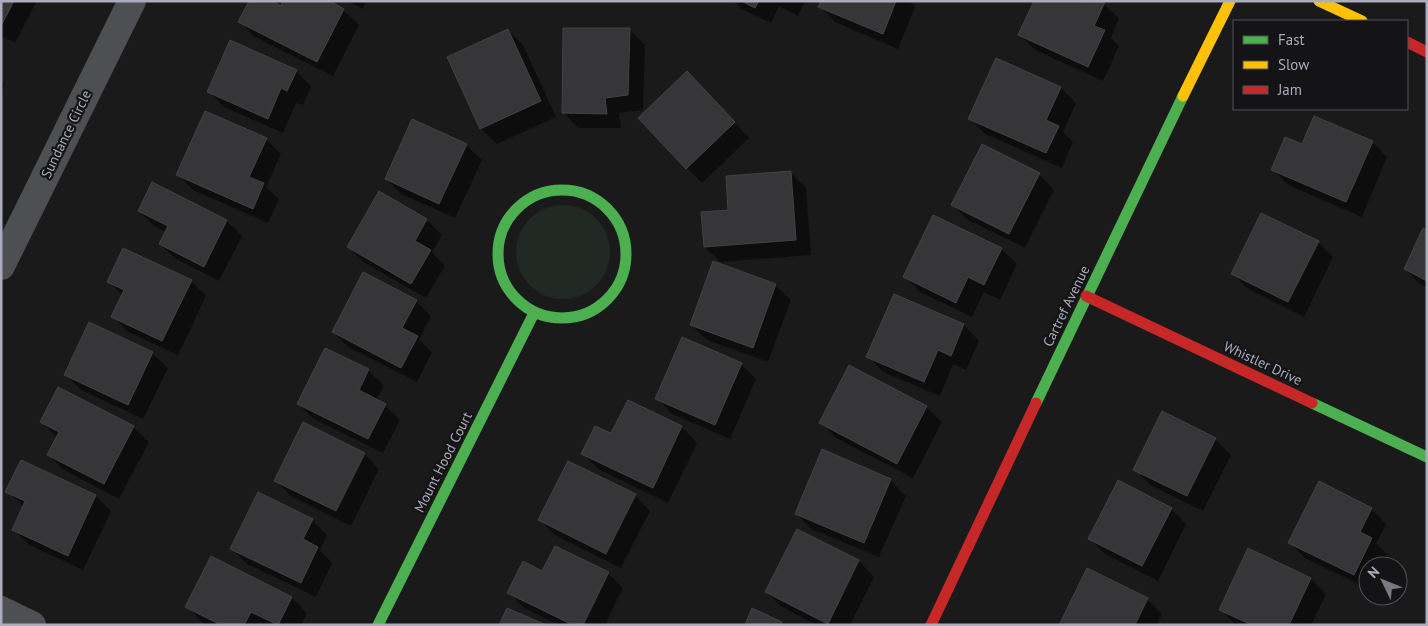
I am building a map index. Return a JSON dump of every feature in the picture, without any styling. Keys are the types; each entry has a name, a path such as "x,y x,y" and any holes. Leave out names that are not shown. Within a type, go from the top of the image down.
{"street":[{"name":"Sundance Circle","path":"1,266 132,1"},
{"name":"Cartref Avenue","path":"931,625 1086,296 1230,1"},
{"path":"1319,1 1360,20"},
{"path":"1408,42 1427,52"},
{"path":"551,190 572,190 593,197 610,210 622,229 627,250 624,273 618,286 598,308 578,317 556,318 534,313 517,301 505,285 498,265 498,245 504,226 516,209 532,196 551,190"},
{"name":"Whistler Drive","path":"1086,296 1427,457"},
{"name":"Mount Hood Court","path":"378,625 534,313"},
{"path":"1,610 32,625"}],"shaded area":[{"path":"563,205 581,209 596,219 606,234 610,252 606,270 596,285 581,295 563,299 545,295 530,285 520,270 516,252 520,234 530,219 545,209"}],"building":[{"path":"1,1 14,1 1,26"},
{"path":"249,1 272,1 281,6 283,1 330,1 344,9 317,62 238,22"},
{"path":"741,1 759,1 755,8"},
{"path":"821,1 896,1 883,34 818,7"},
{"path":"1034,1 1105,2 1094,26 1105,30 1088,67 1018,35"},
{"path":"563,28 630,28 628,95 605,98 607,114 562,113"},
{"path":"508,29 541,101 480,129 447,57"},
{"path":"230,40 297,70 287,91 281,88 268,119 207,92"},
{"path":"996,58 1061,87 1046,120 1059,126 1046,153 968,119"},
{"path":"687,71 735,122 686,169 638,118"},
{"path":"205,111 267,138 249,177 264,183 253,209 176,175"},
{"path":"1314,116 1373,141 1346,202 1271,170 1285,137 1302,144"},
{"path":"412,119 467,144 439,204 385,179"},
{"path":"982,144 1040,173 1009,234 951,205"},
{"path":"791,171 796,240 704,247 701,212 728,210 726,176"},
{"path":"152,182 227,220 204,267 159,244 168,226 138,211"},
{"path":"379,191 427,219 415,241 431,250 411,284 347,247"},
{"path":"1261,213 1319,241 1288,302 1231,274"},
{"path":"933,215 1002,248 984,285 968,277 956,303 903,277"},
{"path":"1423,228 1427,230 1427,281 1404,269"},
{"path":"123,248 192,280 162,341 111,317 124,290 107,282"},
{"path":"713,261 776,284 753,348 690,325"},
{"path":"363,272 417,300 402,328 418,336 401,368 332,332"},
{"path":"894,294 964,324 951,356 938,350 924,382 866,357"},
{"path":"89,322 153,352 128,405 64,375"},
{"path":"682,337 742,363 715,425 655,399"},
{"path":"325,348 369,369 359,390 386,404 368,439 297,404"},
{"path":"849,365 927,406 897,464 819,423"},
{"path":"58,387 134,426 104,484 47,455 59,432 40,422"},
{"path":"628,400 682,426 653,488 581,454 595,426 611,433"},
{"path":"1162,411 1216,438 1187,496 1133,470"},
{"path":"303,422 365,453 336,511 274,481"},
{"path":"822,449 891,479 864,543 795,514"},
{"path":"21,460 96,495 68,556 12,530 25,501 5,492"},
{"path":"568,461 636,494 606,554 538,520"},
{"path":"1118,480 1172,508 1142,566 1088,539"},
{"path":"1319,481 1372,508 1360,532 1372,538 1363,556 1358,556 1358,567 1354,575 1288,543"},
{"path":"258,492 313,519 303,539 318,547 301,583 230,549"},
{"path":"797,529 859,560 828,624 765,592"},
{"path":"555,546 609,572 583,625 573,625 507,593 523,561 542,571"},
{"path":"1248,548 1311,578 1289,625 1252,625 1219,610"},
{"path":"211,556 292,597 278,625 251,612 244,625 221,625 185,607"},
{"path":"1087,568 1148,598 1135,625 1059,625"},
{"path":"507,608 546,625 499,625"},
{"path":"752,608 782,622 781,625 745,625"}],"traffic: fast":[{"path":"1036,403 1183,96"},
{"path":"562,190 575,191 587,195 607,209 621,229 625,241 626,254 625,267 621,279 607,299 587,313 575,317 562,318 549,317 537,313 517,299 503,279 499,267 498,254 499,241 503,229 517,209 537,195 549,191 562,190"},
{"path":"378,625 534,313"},
{"path":"1312,403 1427,457"}],"traffic: slow":[{"path":"1183,96 1230,1"},
{"path":"1319,1 1360,20"}],"traffic: jam":[{"path":"1408,42 1427,52"},
{"path":"1086,296 1312,403"},
{"path":"931,625 1036,403"}]}
